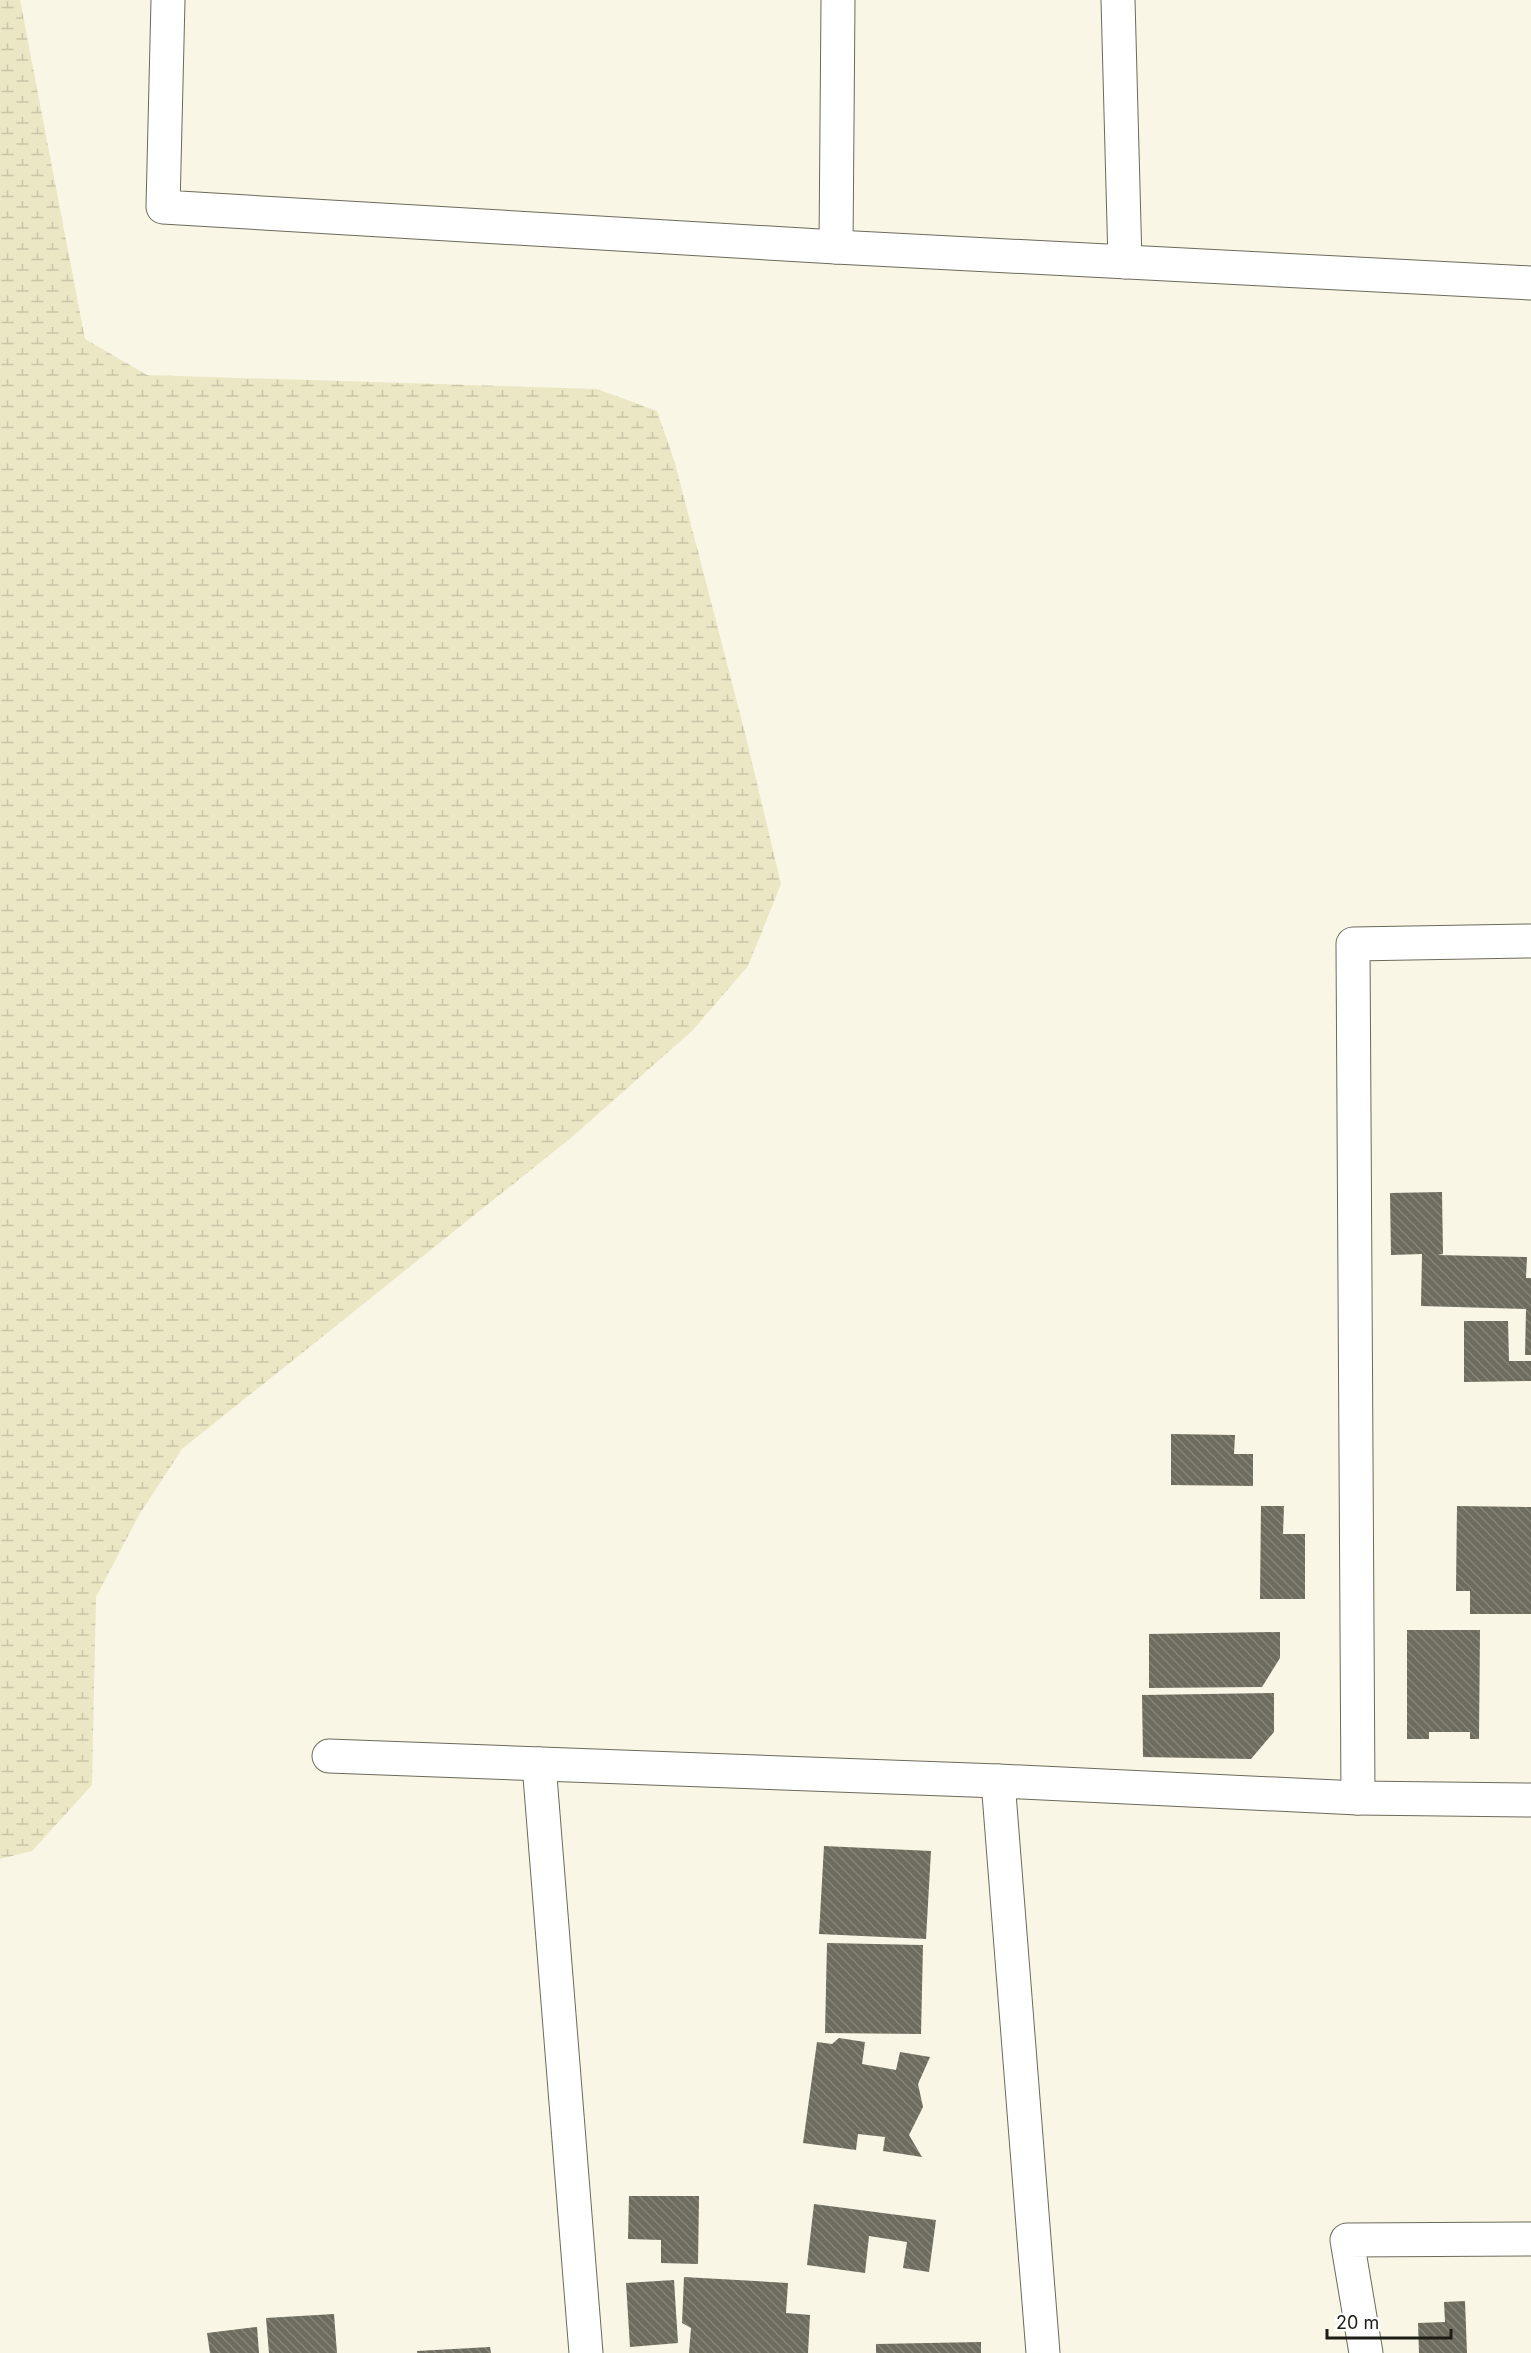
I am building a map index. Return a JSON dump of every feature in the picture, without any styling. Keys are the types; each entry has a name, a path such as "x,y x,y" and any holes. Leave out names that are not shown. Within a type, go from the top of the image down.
{"street":[{"path":"168,0 163,207 836,247 1531,283"},
{"path":"836,247 838,0"},
{"path":"1118,0 1125,262"},
{"path":"1358,1798 1353,944 1531,941"},
{"path":"329,1756 998,1781 1358,1798 1531,1800"},
{"path":"539,1764 586,2353"},
{"path":"998,1781 1043,2353"},
{"path":"1366,2353 1347,2240 1531,2239"}],"green space":[{"path":"0,0 20,0 85,339 147,375 597,389 657,411 675,463 745,733 781,884 748,966 692,1031 572,1137 182,1449 139,1515 96,1597 92,1785 32,1851 0,1859"}],"building":[{"path":"1442,1192 1443,1254 1437,1255 1527,1257 1526,1278 1531,1278 1531,1355 1525,1355 1526,1309 1421,1306 1422,1254 1391,1255 1390,1193"},
{"path":"1464,1321 1508,1321 1509,1361 1531,1361 1531,1381 1464,1382"},
{"path":"1171,1434 1235,1435 1234,1454 1253,1454 1253,1486 1171,1485"},
{"path":"1261,1506 1284,1506 1283,1534 1305,1534 1305,1599 1260,1599"},
{"path":"1457,1506 1531,1507 1531,1614 1470,1614 1470,1591 1456,1591"},
{"path":"1407,1630 1480,1630 1479,1739 1470,1739 1470,1732 1429,1732 1429,1739 1407,1739"},
{"path":"1280,1632 1280,1658 1262,1687 1149,1688 1149,1634"},
{"path":"1274,1693 1274,1732 1251,1759 1143,1757 1142,1695"},
{"path":"824,1846 931,1851 926,1939 819,1934"},
{"path":"827,1943 923,1945 921,2034 825,2033"},
{"path":"839,2038 865,2042 862,2064 896,2070 900,2052 930,2057 918,2084 923,2107 909,2135 922,2157 883,2151 885,2137 858,2134 856,2150 803,2143 817,2042 832,2044"},
{"path":"629,2196 699,2196 698,2264 661,2263 661,2240 628,2239"},
{"path":"814,2204 936,2220 929,2272 903,2268 907,2242 869,2236 865,2273 807,2265"},
{"path":"684,2277 788,2283 786,2313 810,2315 808,2353 689,2353 691,2328 682,2323"},
{"path":"674,2280 678,2343 630,2347 626,2283"},
{"path":"1465,2301 1467,2353 1419,2353 1418,2323 1445,2322 1444,2302"},
{"path":"334,2314 337,2353 269,2353 266,2318"},
{"path":"257,2327 259,2353 210,2353 207,2333"},
{"path":"981,2342 981,2353 876,2353 876,2344"},
{"path":"490,2347 491,2353 417,2353 417,2351"}]}
